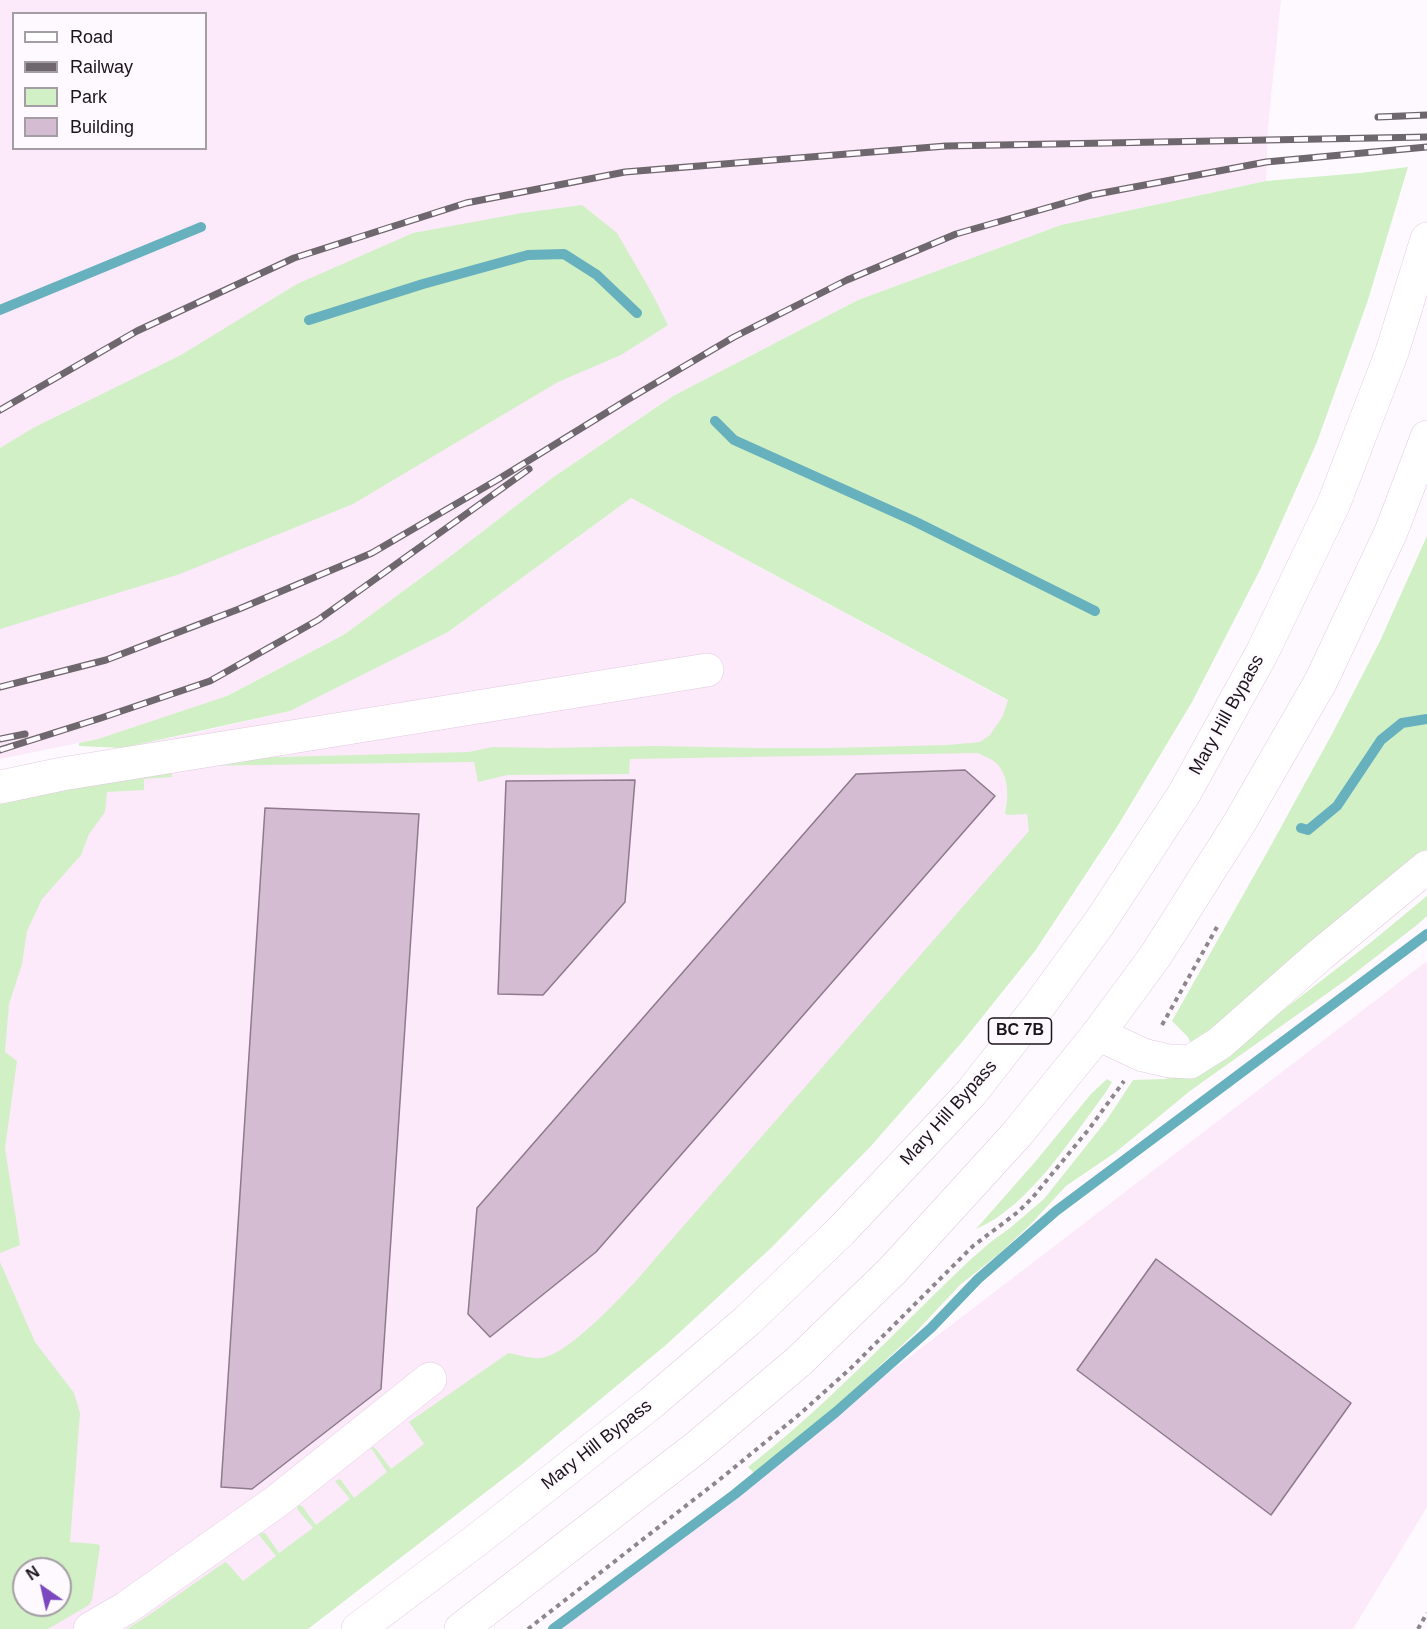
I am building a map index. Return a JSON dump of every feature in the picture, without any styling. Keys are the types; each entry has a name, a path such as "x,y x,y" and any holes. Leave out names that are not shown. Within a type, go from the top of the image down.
{"main road":[{"name":"Mary Hill Bypass","path":"358,1629 478,1539 642,1410 747,1321 841,1232 971,1093 1039,1006 1100,922 1184,794 1263,651 1334,503 1392,352 1427,239"},
{"path":"460,1629 697,1447 798,1362 892,1272 1017,1134 1098,1034 1156,955 1240,822 1321,681 1391,532 1427,437"},
{"path":"0,787 74,772 706,670"},
{"path":"1098,1034 1143,1055 1168,1061 1190,1062 1220,1043 1427,867"},
{"path":"90,1629 126,1608 277,1501 430,1379"}],"path":[{"path":"1418,1629 1427,1613"}],"shaded area":[{"path":"0,0 1281,0 1268,126 1266,181 1061,225 858,300 673,396 552,478 345,634 227,696 98,739 0,759"},
{"path":"631,498 1111,756 653,1330 267,1629 0,1629 0,772 290,711 448,632"},
{"path":"1427,961 1427,1507 1353,1629 554,1629"}],"green space":[{"path":"1408,167 1368,300 1317,442 1261,568 1192,702 1117,827 1035,951 963,1041 871,1146 771,1248 666,1345 521,1465 308,1629 127,1629 225,1562 243,1581 276,1556 259,1535 260,1533 265,1533 279,1553 313,1528 297,1509 298,1505 302,1506 316,1525 350,1499 335,1481 340,1479 354,1498 387,1472 371,1448 376,1449 391,1469 424,1444 409,1422 507,1354 541,1358 554,1354 604,1314 1029,831 1027,814 1007,815 1005,813 1007,793 1003,773 995,762 978,753 630,759 629,774 508,775 478,782 474,762 188,766 171,769 172,777 144,779 144,790 107,792 105,812 89,834 81,855 42,899 27,931 22,964 9,1004 5,1052 17,1061 5,1148 20,1245 0,1253 0,793 204,759 469,752 493,747 830,748 980,742 990,735 1003,716 1008,700 631,498 448,632 290,711 122,748 79,746 79,743 98,739 227,696 345,634 552,478 673,396 858,300 1061,225 1266,181"},
{"path":"582,205 617,233 668,325 621,355 558,382 353,504 180,574 0,629 0,448 33,428 181,355 297,284 413,233 522,213"},
{"path":"1427,536 1427,863 1191,1044 1188,1037 1172,1021 1332,734 1380,641"},
{"path":"1427,896 1427,916 1417,925 1346,980 1190,1091 1116,1152 1066,1186 1030,1225 960,1285 914,1334 841,1402 754,1473 748,1467 835,1392 971,1259 1044,1199 1106,1121 1133,1080 1181,1076 1234,1048"},
{"path":"1107,1079 1112,1082 1106,1092 1048,1169 1014,1205 976,1229 1091,1094"},
{"path":"0,1262 35,1342 74,1393 80,1413 70,1542 100,1546 92,1600 89,1605 72,1615 72,1557 12,1557 12,1617 68,1617 48,1629 0,1629"}],"building":[{"path":"965,770 995,796 596,1252 490,1337 468,1314 477,1208 856,774"},
{"path":"635,780 625,902 543,995 498,994 506,781"},
{"path":"265,808 419,814 381,1389 252,1489 221,1487"},
{"path":"1156,1259 1351,1403 1271,1515 1077,1370"}],"waterway":[{"path":"0,310 201,227"},
{"path":"309,320 423,284 528,255 564,254 597,275 637,313"},
{"path":"715,421 734,440 914,521 1095,611"},
{"path":"1301,828 1308,830 1337,806 1381,740 1402,723 1427,719"},
{"path":"553,1629 735,1494 836,1412 931,1328 978,1279 1056,1211 1427,934"}],"railway":[{"path":"1378,117 1427,115"},
{"path":"0,410 137,331 294,258 466,203 625,172 946,146 1427,137"},
{"path":"0,687 106,660 239,609 372,553 734,337 847,280 956,234 1092,195 1266,162 1427,147"},
{"path":"0,750 210,681 318,620 529,469"},
{"path":"0,739 25,734"}]}
